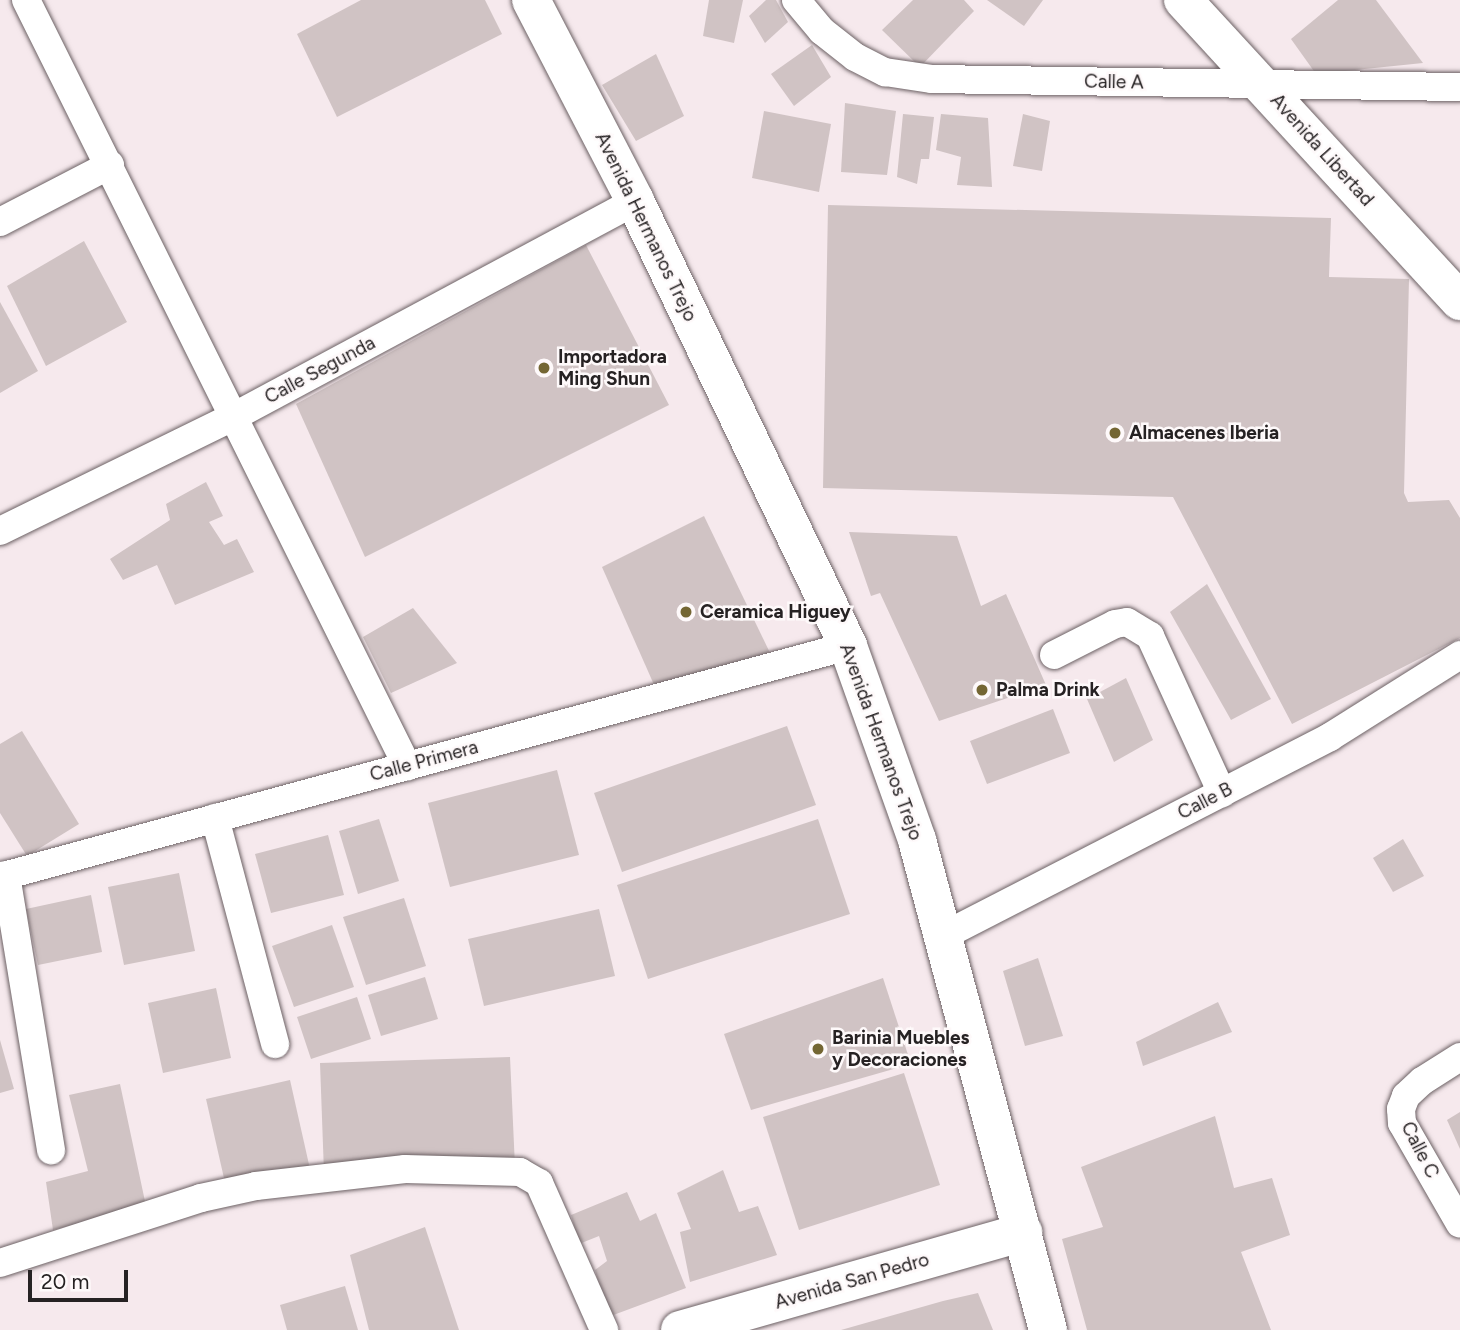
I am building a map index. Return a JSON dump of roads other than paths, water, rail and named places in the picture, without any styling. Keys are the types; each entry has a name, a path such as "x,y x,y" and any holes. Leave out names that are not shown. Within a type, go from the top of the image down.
{"main road":[{"name":"Avenida Hermanos Trejo","path":"531,0 635,201 848,646 917,840 1024,1232 1048,1330"},
{"name":"Avenida Libertad","path":"1183,0 1460,301"},
{"name":"Avenida San Pedro","path":"680,1330 1024,1232"}],"street":[{"path":"26,0 407,766"},
{"name":"Calle A","path":"796,0 822,31 855,57 885,72 932,79 1460,87"},
{"path":"0,222 110,165"},
{"name":"Calle Segunda","path":"0,531 233,417 635,201"},
{"path":"1054,655 1115,624 1127,622 1150,636 1222,793"},
{"name":"Calle Primera","path":"3,876 848,646"},
{"name":"Calle B","path":"943,936 1330,737 1460,655"},
{"path":"215,818 275,1044"},
{"path":"3,876 51,1150"},
{"name":"Calle C","path":"1460,1057 1406,1096 1401,1109 1402,1123 1460,1224"},
{"path":"0,1263 201,1199 256,1186 405,1169 520,1172 538,1184 604,1330"}],"place":[{"name":"Importadora Ming Shun","path":"544,368"},
{"name":"Almacenes Iberia","path":"1115,433"},
{"name":"Ceramica Higuey","path":"686,612"},
{"name":"Palma Drink","path":"982,690"},
{"name":"Barinia Muebles y Decoraciones","path":"818,1049"}]}
